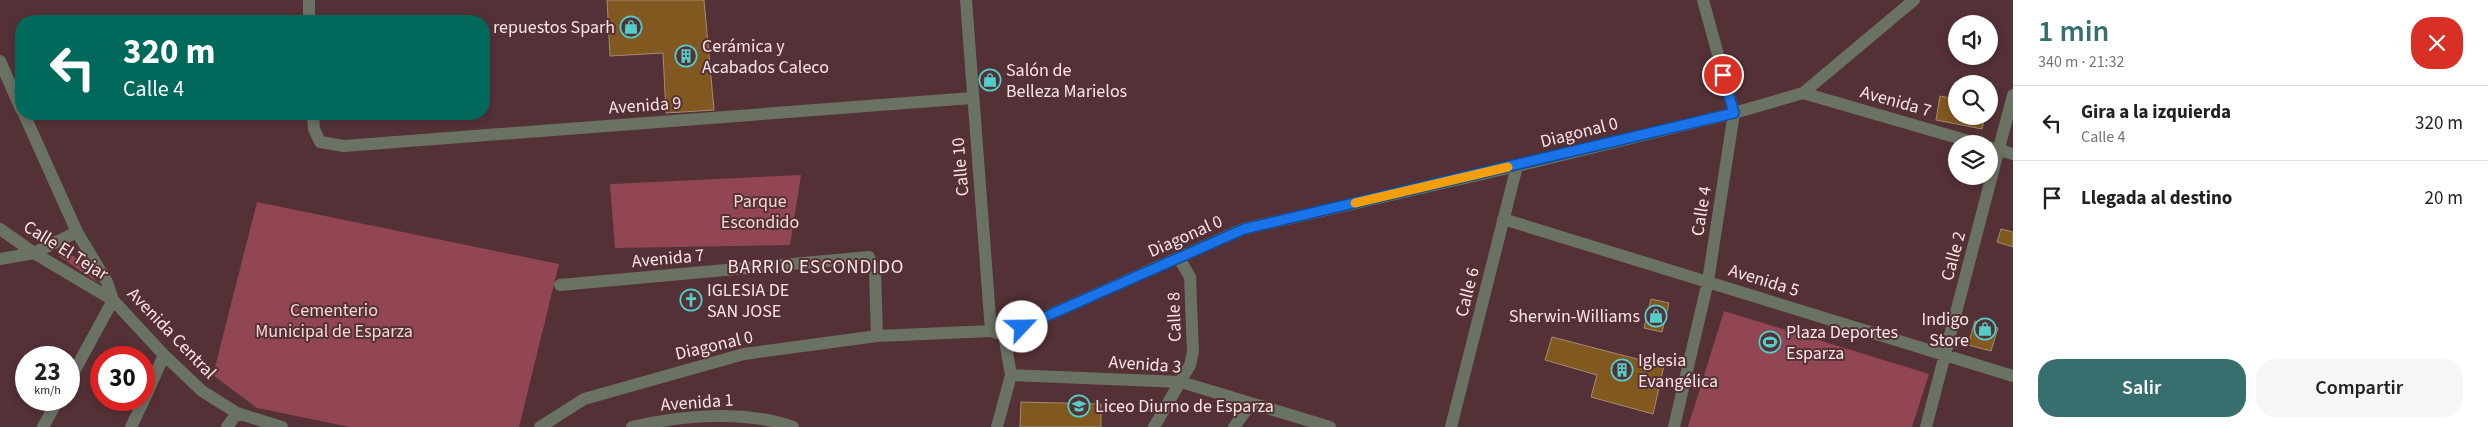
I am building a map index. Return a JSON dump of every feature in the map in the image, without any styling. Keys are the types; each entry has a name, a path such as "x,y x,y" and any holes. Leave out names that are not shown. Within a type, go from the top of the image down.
{"street":[{"path":"309,0 309,15"},
{"name":"Calle 10","path":"966,0 991,331"},
{"name":"Calle 4","path":"1674,427 1708,281 1734,113 1703,0"},
{"name":"Diagonal 0","path":"540,427 584,399 660,376 744,354 878,336 991,331 1004,335 1244,229 1517,166 1734,113 1803,93 1914,0"},
{"path":"0,61 15,95"},
{"name":"Avenida 7","path":"1803,93 1948,135"},
{"name":"Calle 2","path":"1998,137 2013,95"},
{"name":"Avenida 9","path":"313,120 314,129 320,142 344,146 972,98"},
{"name":"Avenida Central","path":"27,120 77,232 107,282 114,300 164,355 202,391 237,413 282,427"},
{"path":"1998,149 2013,154"},
{"name":"Calle 6","path":"1451,427 1517,166"},
{"name":"Calle 2","path":"1926,427 1985,185"},
{"name":"Avenida 5","path":"1503,219 2013,376"},
{"name":"Calle El Tejar","path":"0,229 34,253 114,300"},
{"path":"0,259 34,253 77,232"},
{"name":"Avenida 7","path":"560,285 869,257 875,271 878,336"},
{"name":"Calle 8","path":"1154,427 1190,365 1193,352 1190,277 1179,258"},
{"path":"80,361 114,300"},
{"path":"998,427 1011,375 1004,335"},
{"path":"155,375 164,355"},
{"name":"Avenida 3","path":"1011,375 1181,382 1250,405 1330,427"},
{"path":"1234,427 1250,405"},
{"path":"44,427 52,411"},
{"path":"131,427 139,411"},
{"path":"227,427 237,413"},
{"name":"Avenida 1","path":"632,427 647,423 728,415 781,423 793,427"}],"green space":[{"name":"Parque Escondido","path":"801,175 790,245 615,248 610,184"},
{"name":"Cementerio Municipal de Esparza","path":"257,202 559,264 519,427 350,427 257,408 213,375"},
{"path":"59,256 74,256 98,283"},
{"name":"Plaza Deportes Esparza","path":"1724,311 1929,374 1912,427 1688,427"}],"building":[{"name":"Cerámica y Acabados Caleco","path":"607,0 704,0 714,110 666,113 663,53 610,56"},
{"path":"1940,96 1948,98 1948,122 1936,120"},
{"path":"1962,125 1983,125 1982,129"},
{"path":"2001,229 2013,232 2013,247 1997,242"},
{"name":"Sherwin-Williams","path":"1651,299 1669,303 1662,332 1644,328"},
{"path":"1975,321 1998,328 1991,351 1968,345"},
{"name":"Iglesia Evangélica","path":"1552,337 1664,366 1653,414 1591,397 1597,375 1545,360"},
{"path":"1021,402 1101,404 1101,427 1020,427"}],"slow traffic":[{"path":"1355,203 1508,167"}],"place":[{"name":"repuestos Sparh","path":"631,27"},
{"name":"Cerámica y Acabados Caleco","path":"686,56"},
{"name":"Salón de Belleza Marielos","path":"990,80"},
{"name":"IGLESIA DE SAN JOSE","path":"691,300"},
{"name":"Sherwin-Williams","path":"1656,316"},
{"name":"Indigo Store","path":"1985,329"},
{"name":"Plaza Deportes Esparza","path":"1770,342"},
{"name":"Iglesia Evangélica","path":"1622,370"},
{"name":"Liceo Diurno de Esparza","path":"1079,406"}],"district":[{"name":"BARRIO ESCONDIDO","path":"816,266"}],"route":[{"path":"1022,327 1244,229 1517,166 1734,113 1723,75"}]}
